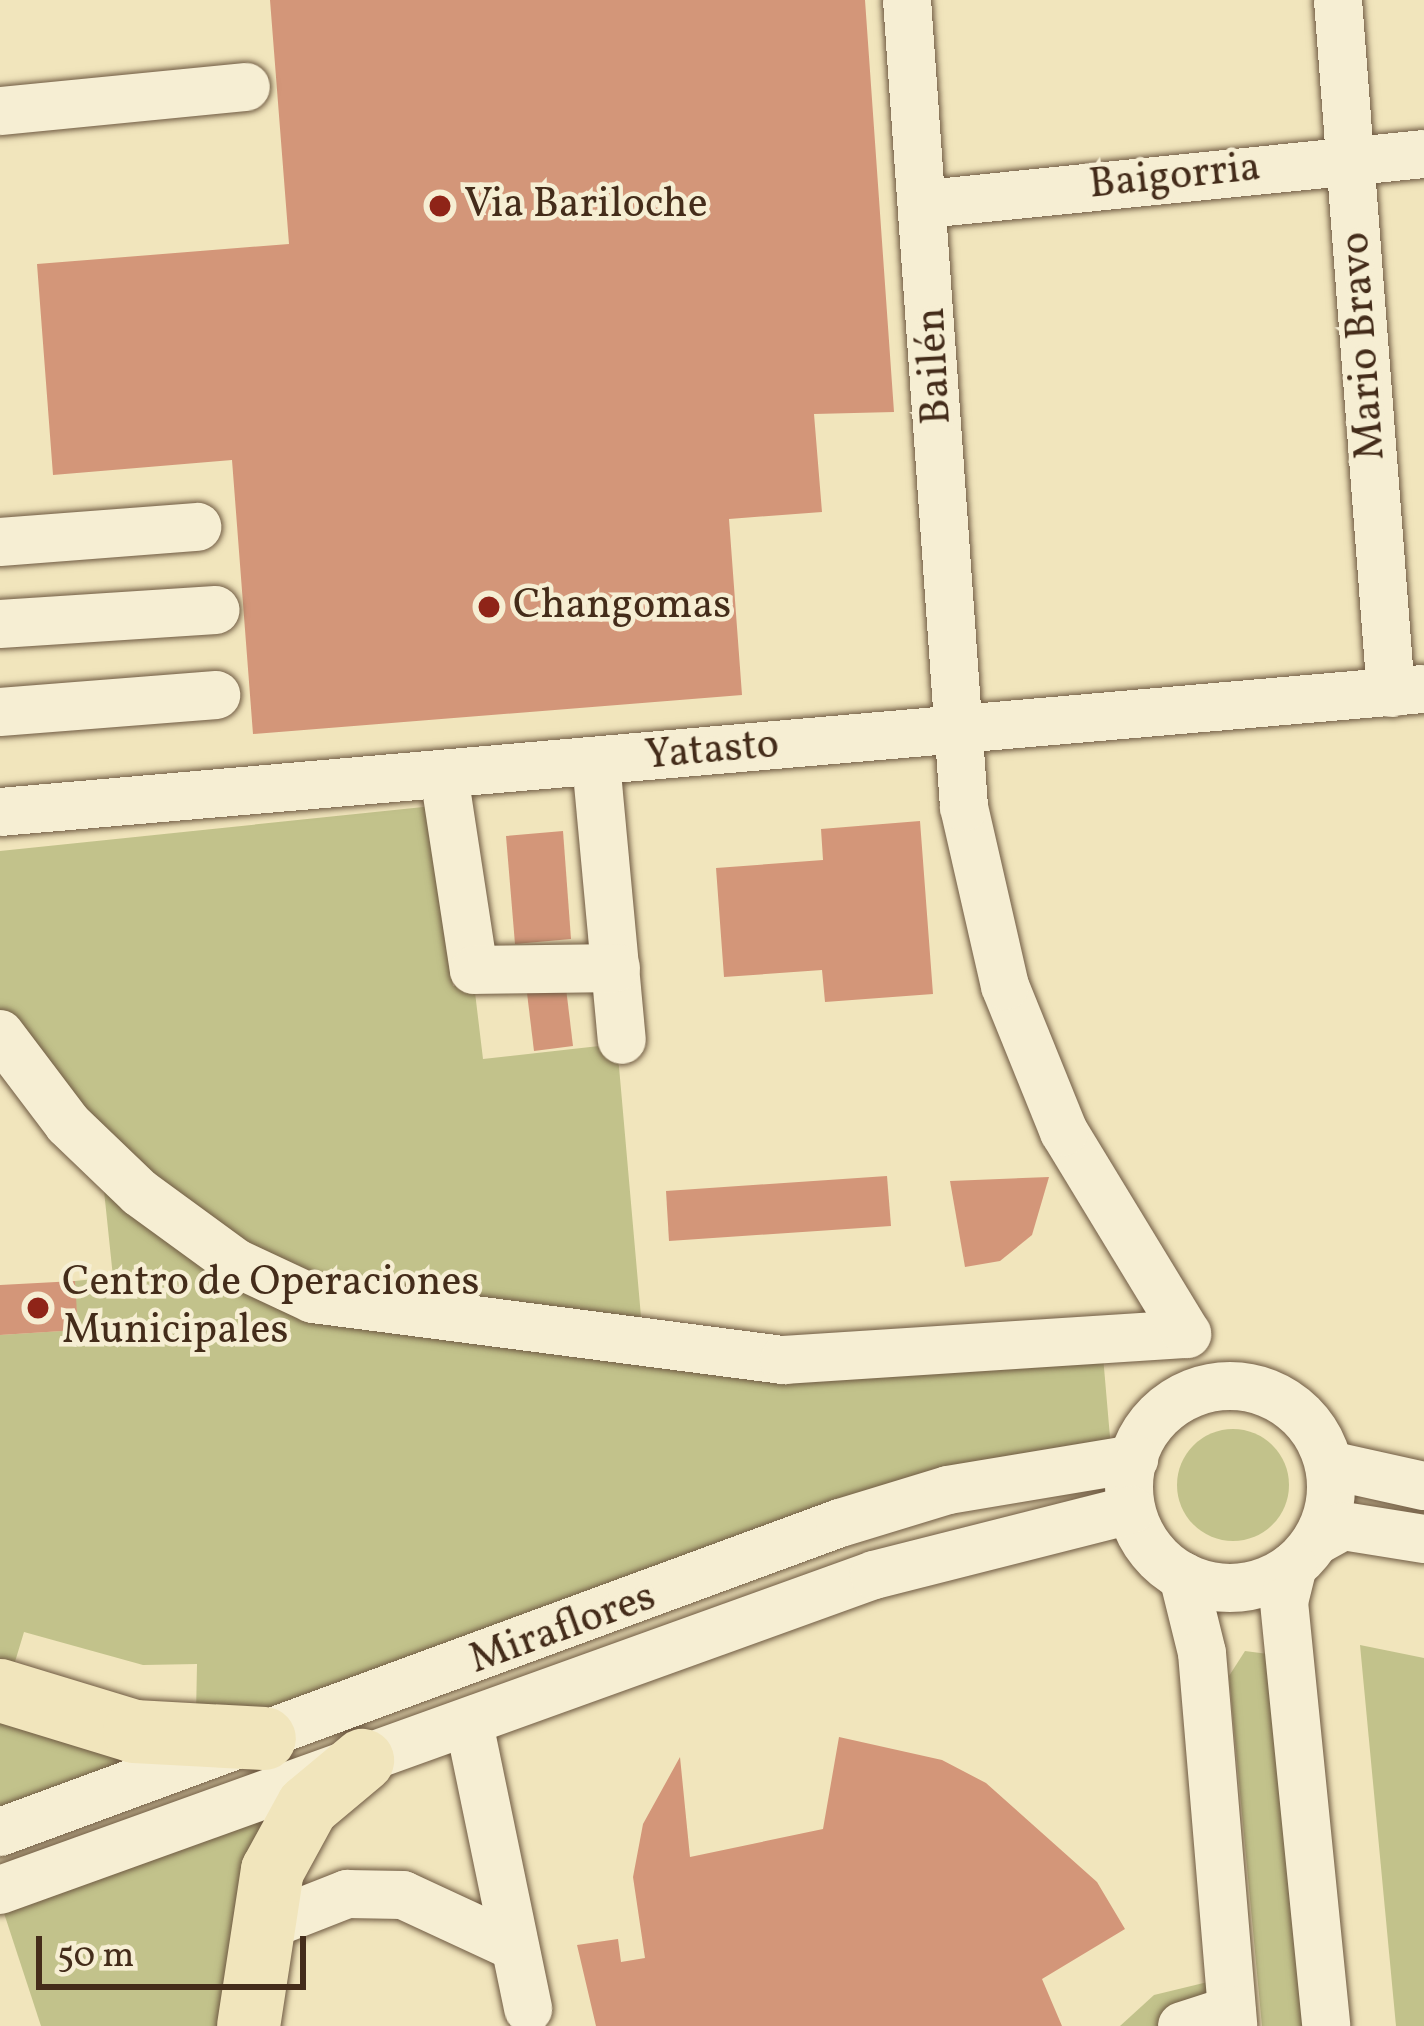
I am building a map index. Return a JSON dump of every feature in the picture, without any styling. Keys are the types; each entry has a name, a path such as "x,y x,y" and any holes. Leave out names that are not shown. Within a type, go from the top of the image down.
{"main road":[{"path":"0,1690 99,1725 264,1738"},
{"path":"248,2026 258,1929 272,1870 307,1806 362,1760"}],"street":[{"name":"Bailén","path":"907,0 926,204 958,732 1005,986 1064,1132 1186,1334 1227,1386"},
{"name":"Mario Bravo","path":"1338,0 1408,691"},
{"path":"0,111 246,87"},
{"name":"Baigorria","path":"926,204 1424,154"},
{"path":"0,542 197,527"},
{"path":"0,624 216,610"},
{"name":"Yatasto","path":"0,812 1408,691"},
{"path":"0,712 217,695"},
{"path":"596,762 622,1040"},
{"path":"444,775 474,970 616,968"},
{"path":"0,1034 68,1124 140,1192 236,1263 313,1300 784,1360 1186,1334"},
{"path":"1424,1486 1329,1465 1285,1401 1227,1386 1159,1414 1134,1459 1131,1510 1144,1541 1184,1576 1230,1589 1305,1554 1343,1526 1424,1539"},
{"name":"Miraflores","path":"0,1832 840,1522 947,1490 1134,1459"},
{"path":"1326,2026 1284,1602 1305,1554 1329,1465"},
{"name":"Miraflores","path":"0,1890 945,1550 1131,1510"},
{"path":"1182,2026 1233,2018 1202,1653 1184,1576"},
{"path":"469,1723 528,2009"},
{"path":"258,1929 347,1894 403,1895 515,1947"}],"green space":[{"path":"433,806 453,986 474,984 483,1059 617,1044 642,1328 843,1340 1100,1321 1111,1449 285,1708 196,1715 197,1664 143,1665 24,1632 11,1675 0,1669 0,1335 77,1330 75,1281 113,1277 103,1181 0,1057 0,851"},
{"path":"1233,1429 1254,1433 1273,1445 1285,1464 1289,1485 1285,1506 1273,1525 1254,1537 1233,1541 1212,1537 1193,1525 1181,1506 1177,1485 1181,1464 1193,1445 1212,1433"},
{"path":"1360,1645 1424,1658 1424,2026 1396,2026"},
{"path":"1245,1651 1268,1654 1312,2026 1262,2026 1229,1676"},
{"path":"0,1710 121,1744 122,1766 0,1813"},
{"path":"273,1802 232,2026 41,2026 0,1901"},
{"path":"1216,1980 1220,2026 1120,2026 1154,1995"}],"building":[{"name":"Via Bariloche","path":"270,0 865,0 894,412 814,414 822,512 729,519 742,695 253,734 232,460 53,475 37,264 289,244"},
{"path":"920,821 933,994 825,1002 822,970 724,977 716,868 823,860 821,829"},
{"path":"563,831 571,939 515,944 506,836"},
{"path":"566,988 573,1046 534,1051 527,993"},
{"path":"887,1176 891,1226 669,1241 666,1191"},
{"path":"1049,1177 1032,1235 1000,1261 965,1267 950,1181"},
{"name":"Centro de Operaciones Municipales","path":"75,1281 78,1330 0,1335 0,1285"},
{"path":"839,1737 942,1760 986,1783 1097,1882 1125,1929 1042,1979 1062,2026 596,2026 577,1945 618,1939 621,1962 645,1958 633,1877 643,1824 680,1757 690,1857 823,1829"}],"place":[{"name":"Via Bariloche","path":"440,206"},
{"name":"Changomas","path":"489,607"},
{"name":"Centro de Operaciones Municipales","path":"38,1308"}]}
